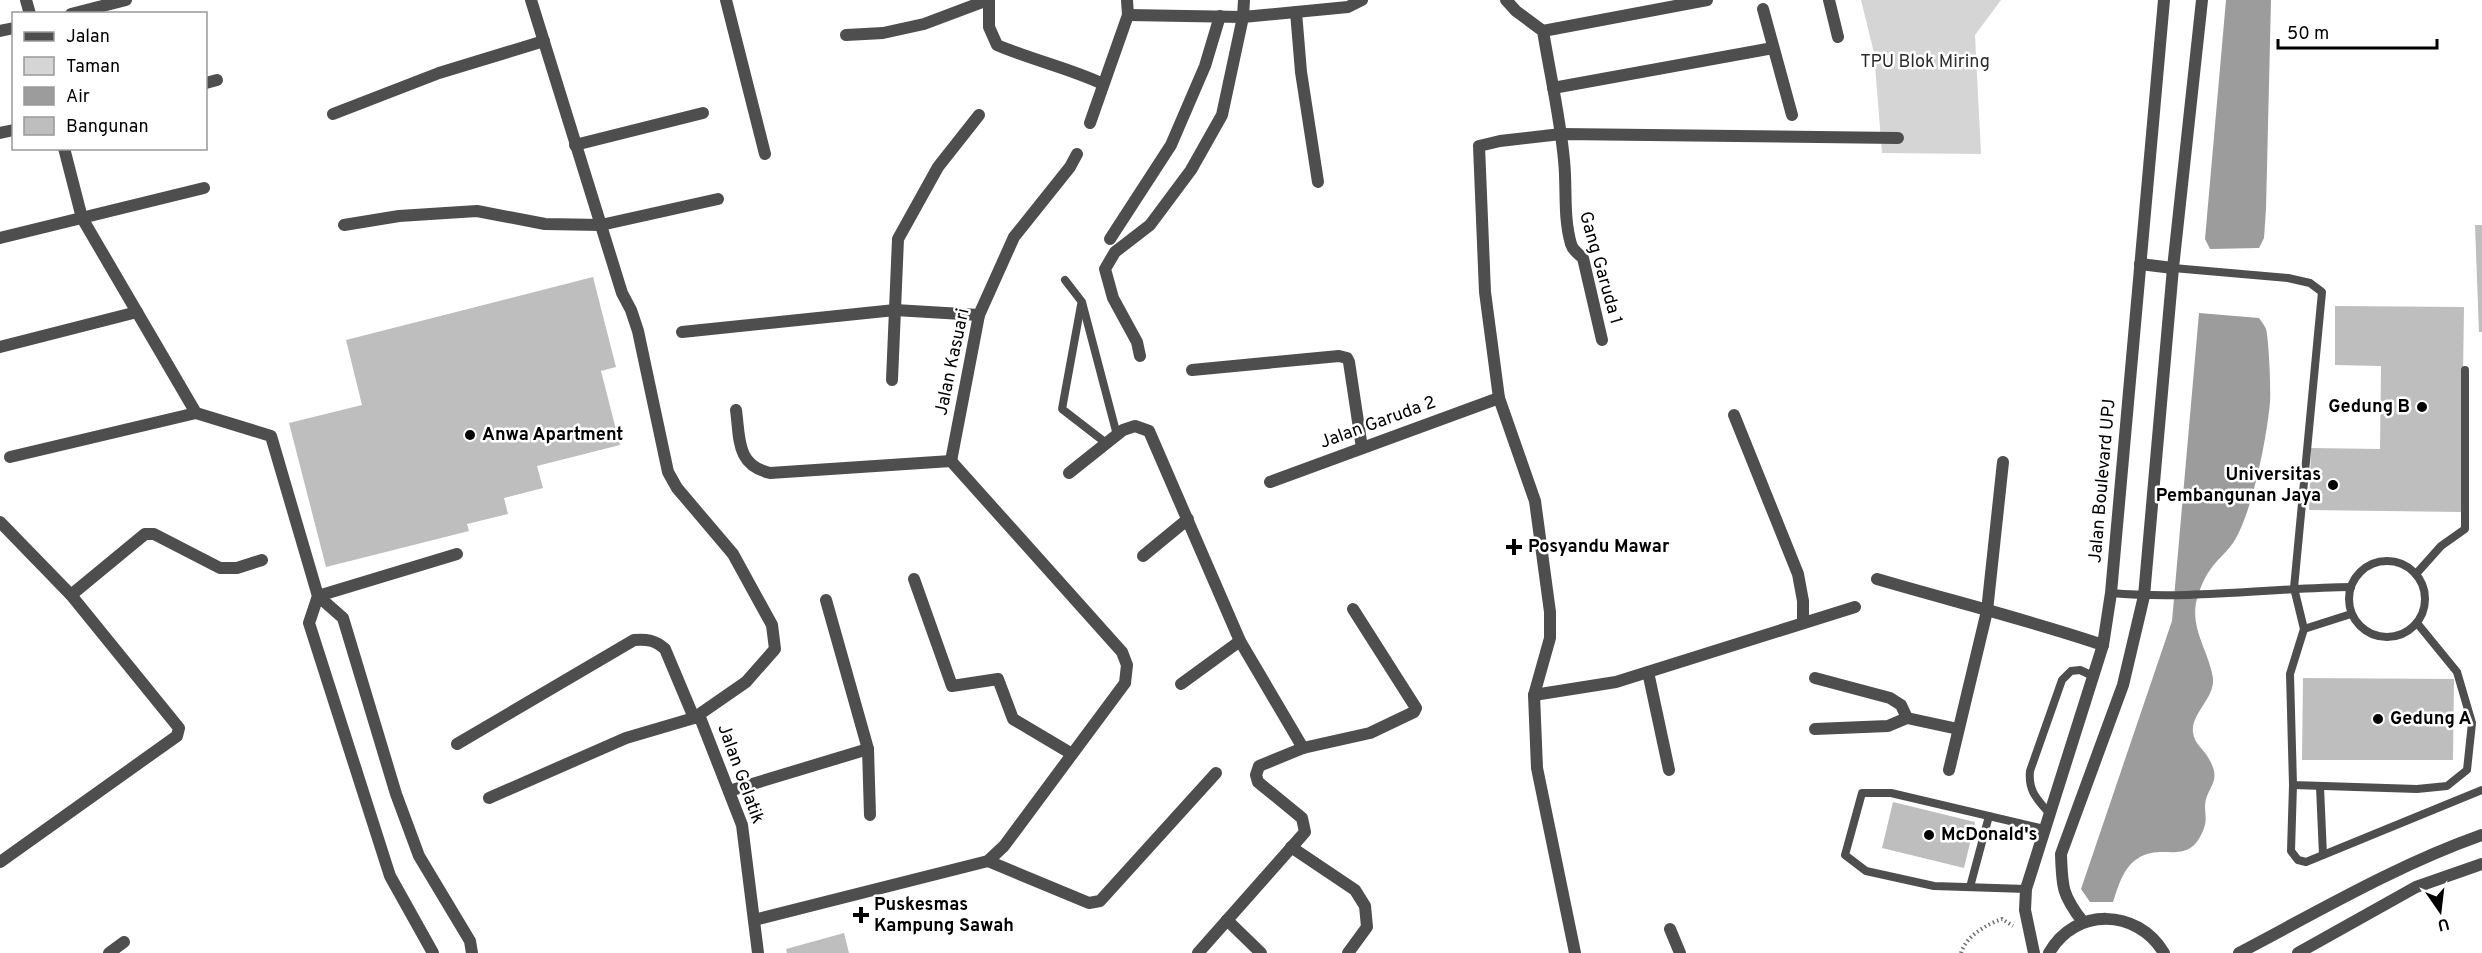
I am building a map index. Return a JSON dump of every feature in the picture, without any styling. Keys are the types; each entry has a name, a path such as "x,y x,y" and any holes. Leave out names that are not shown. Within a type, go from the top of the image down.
{"street":[{"path":"79,12 126,0"},
{"path":"489,798 626,738 697,716 746,682 775,649 774,631 733,554 677,488 668,472 638,331 622,293 574,145 531,0"},
{"path":"726,0 765,154"},
{"path":"846,35 883,33 924,24 988,0 989,27 997,45 1018,54 1072,70 1103,84"},
{"path":"1090,123 1128,15 1127,0"},
{"path":"1140,356 1137,342 1113,298 1105,270 1114,252 1150,225 1157,216 1191,170 1222,115 1243,17 1244,0"},
{"path":"1128,15 1243,17 1348,7 1362,0"},
{"path":"1506,0 1516,11 1543,31 1707,0"},
{"path":"1829,0 1838,37"},
{"name":"Jalan Boulevard UPJ","path":"2034,953 2025,910 2026,889 2103,645 2111,593 2164,0"},
{"path":"2083,922 2067,902 2062,879 2061,854 2123,685 2144,596 2174,268 2202,0"},
{"path":"1763,9 1792,115"},
{"path":"1296,12 1300,72 1318,182"},
{"path":"1110,239 1171,145 1205,66 1220,16"},
{"name":"Gang Garuda 1","path":"1543,31 1561,134 1566,214 1571,243 1582,258 1602,340"},
{"path":"333,114 440,73 544,40"},
{"path":"1553,88 1773,48"},
{"path":"574,145 703,112"},
{"path":"892,380 898,239 938,167 980,115"},
{"path":"1575,953 1537,768 1534,695 1550,638 1550,612 1536,501 1498,398 1485,292 1479,146 1500,141 1561,134 1898,138"},
{"path":"65,150 82,218 196,413"},
{"name":"Jalan Kasuari","path":"951,461 979,315 1014,237 1070,167 1077,154"},
{"path":"0,238 204,188"},
{"path":"344,225 399,216 477,210 546,224 601,225 718,199"},
{"path":"2140,264 2174,268"},
{"path":"682,332 895,310 979,315"},
{"path":"0,347 137,312"},
{"path":"1192,369 1347,358 1350,362 1362,448"},
{"name":"Jalan Garuda 2","path":"1270,482 1498,398"},
{"path":"736,410 743,457 749,465 770,473 951,461 1122,652 1127,665 1125,682 1004,846 988,861 754,920"},
{"path":"10,457 196,413 270,436 318,597 343,618 396,794 418,856 470,941 472,953"},
{"path":"1734,415 1798,574 1803,601 1803,623"},
{"path":"1069,472 1117,435 1136,426 1149,431 1240,642 1303,747"},
{"path":"1949,770 1987,611 2003,462"},
{"path":"1143,556 1188,519"},
{"path":"0,522 71,595 177,722 179,728 177,736 0,862"},
{"path":"71,595 145,534 154,534 220,568 237,568 262,560"},
{"path":"318,597 457,554"},
{"path":"914,579 952,686 998,679 1013,719 1072,754"},
{"path":"1877,579 1987,611 2045,625 2103,645"},
{"path":"318,597 309,623 365,801 390,876 433,953"},
{"path":"826,600 868,749 870,816"},
{"path":"1534,695 1616,682 1855,607"},
{"path":"1198,953 1305,832 1302,818 1258,782 1256,775 1259,766 1303,747 1370,734 1414,712 1416,708 1353,609"},
{"name":"Jalan Gelatik","path":"457,744 634,640 646,639 657,642 665,649 729,791 744,838 758,953"},
{"path":"1181,684 1240,642"},
{"path":"1648,672 1669,770"},
{"path":"1815,678 1890,698 1900,705 1907,718"},
{"path":"1815,729 1888,726 1907,718 1958,729"},
{"path":"729,791 868,749"},
{"path":"988,861 1089,903 1100,901 1216,774"},
{"path":"2239,953 2402,867 2432,853 2482,835"},
{"path":"1291,847 1355,890 1365,906 1367,927 1352,951"},
{"path":"2298,953 2416,887 2482,864"},
{"path":"2049,953 2067,930 2083,922 2109,918 2134,924 2155,940 2164,953"},
{"path":"1227,920 1261,953"},
{"path":"1670,929 1680,953"},
{"path":"109,953 124,942"}],"lane":[{"path":"2174,268 2288,278 2310,283 2322,292 2294,588 2304,629 2290,674 2293,785 2291,850 2298,860 2306,862 2482,790"},
{"path":"1065,280 1082,302 1117,435"},
{"path":"1082,302 1062,409 1106,443"},
{"path":"2416,574 2441,546 2465,529 2465,370"},
{"path":"2379,562 2393,562 2405,566 2416,574 2423,585 2424,611 2417,623 2401,634 2382,637 2369,633 2359,625 2352,614 2349,601 2351,587 2357,576 2367,567 2379,562"},
{"path":"2111,593 2144,596 2226,595 2294,588 2351,587"},
{"path":"2304,629 2352,614"},
{"path":"2293,785 2417,789 2447,786 2467,770 2472,723 2457,672 2417,623"},
{"path":"2049,813 2032,794 2029,783 2030,771 2062,680 2071,671 2080,670 2093,676"},
{"path":"2320,787 2323,855"},
{"path":"2026,889 1934,886 1866,871 1845,855 1862,793 1891,793 2044,829"},
{"path":"1970,887 1989,816"}],"path":[{"path":"1961,953 1963,947 1985,925 2002,919 2030,937"}],"green space":[{"name":"TPU Blok Miring","path":"1861,0 2001,0 1975,35 1981,154 1882,153 1874,53"}],"water":[{"path":"2226,0 2271,0 2266,209 2264,238 2259,248 2210,249 2205,239"},
{"path":"2199,313 2259,318 2266,329 2270,377 2266,434 2248,509 2233,542 2206,577 2196,603 2198,632 2211,668 2213,685 2193,725 2193,732 2195,740 2213,767 2214,779 2206,799 2204,828 2191,848 2175,852 2156,852 2137,859 2125,873 2113,902 2090,902 2081,889 2172,621"}],"building":[{"path":"2475,225 2482,225 2482,332 2479,332"},
{"path":"593,277 616,367 601,371 620,445 537,466 543,488 504,498 508,514 467,524 469,531 326,567 289,423 362,405 346,340"},
{"name":"Gedung B","path":"2335,306 2464,307 2461,512 2309,510 2311,448 2380,449 2381,366 2335,365"},
{"name":"Gedung A","path":"2303,678 2454,679 2453,760 2302,760"},
{"name":"McDonald's","path":"1893,802 1975,822 1964,868 1882,848"},
{"path":"844,933 849,953 787,953 786,949"}],"place":[{"name":"Gedung B","path":"2422,407"},
{"name":"Anwa Apartment","path":"470,435"},
{"name":"Universitas Pembangunan Jaya","path":"2333,485"},
{"name":"Posyandu Mawar","path":"1514,547"},
{"name":"Gedung A","path":"2378,719"},
{"name":"McDonald's","path":"1929,835"},
{"name":"Puskesmas Kampung Sawah","path":"861,915"}]}
